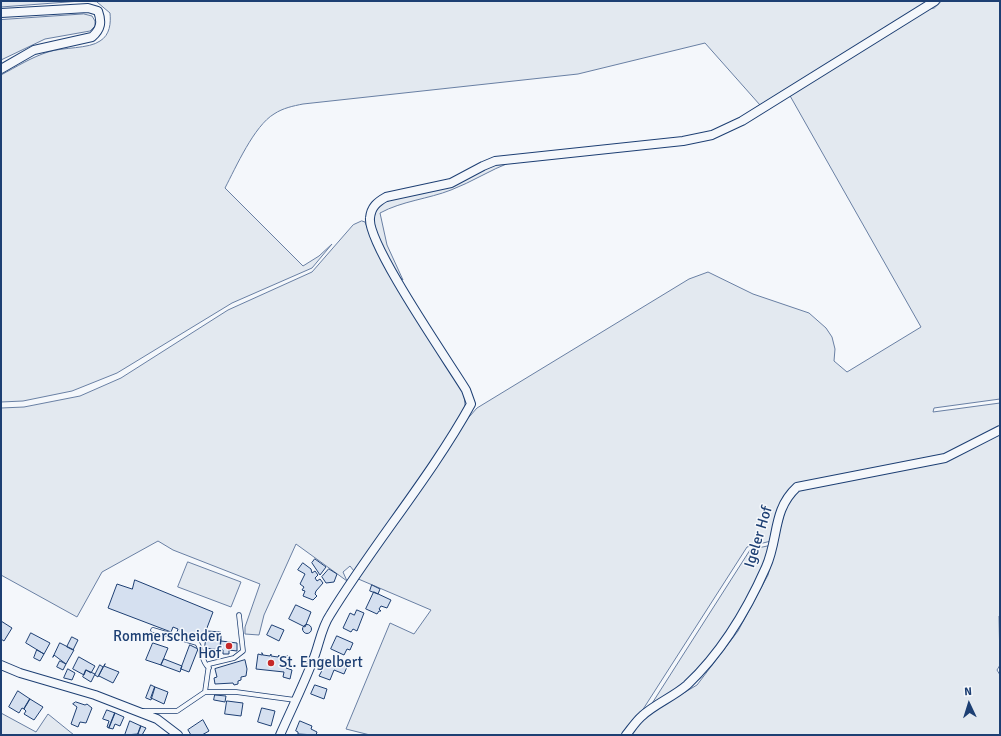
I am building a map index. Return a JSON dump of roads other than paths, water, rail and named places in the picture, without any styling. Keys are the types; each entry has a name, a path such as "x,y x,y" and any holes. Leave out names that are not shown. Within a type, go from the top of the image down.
{"street":[{"path":"280,735 313,660 328,616 346,591 365,560 451,441 471,404 466,390 400,287 376,240 370,219 372,209 377,202 386,197 451,183 495,161 683,141 712,135 742,120 935,1"},
{"path":"1,13 88,8 98,11 101,20 99,30 92,37 34,50 1,69"},
{"name":"Igeler Hof","path":"626,735 641,716 686,686 712,659 733,629 767,565 782,506 789,494 797,487 945,458 1000,430"},
{"path":"1,665 20,673 95,694 136,710 157,719 178,735"}],"lane":[{"path":"205,692 209,664 234,658 243,652 239,615"},
{"path":"153,630 197,644 200,648 204,664 209,668"},
{"path":"136,710 177,711 205,692 236,692 295,700"}],"place":[{"name":"Rommerscheider Hof","path":"229,646"},
{"name":"St. Engelbert","path":"271,663"}]}
